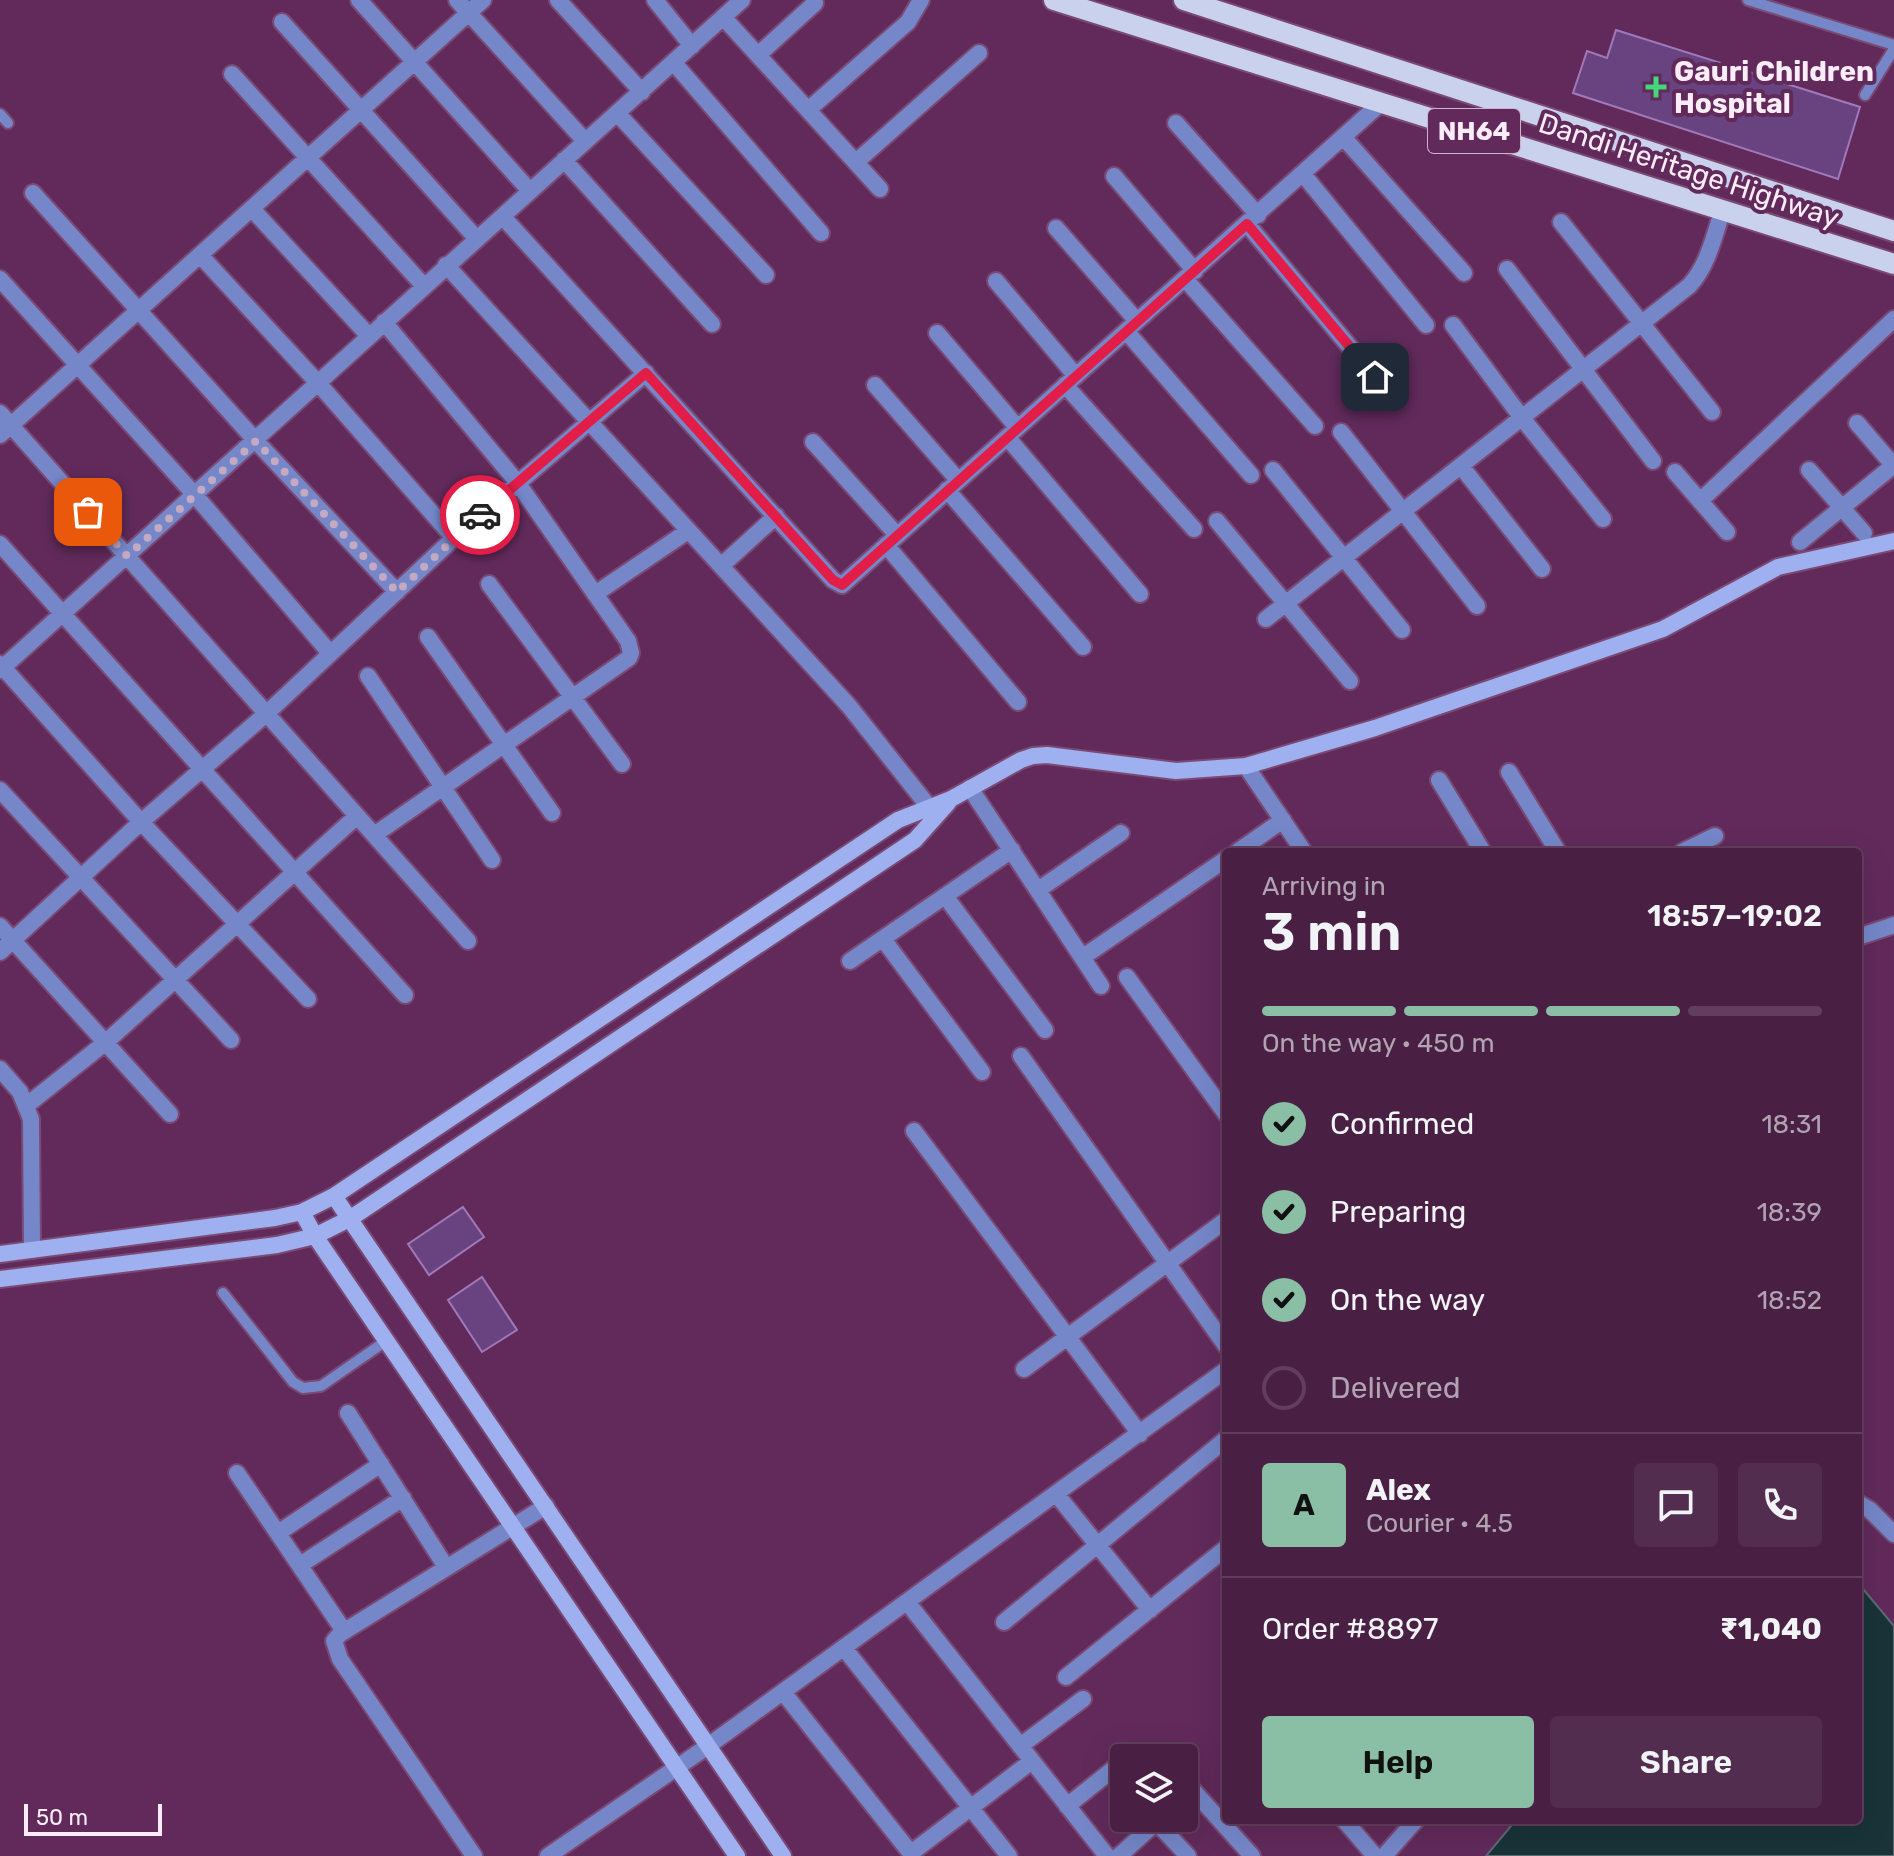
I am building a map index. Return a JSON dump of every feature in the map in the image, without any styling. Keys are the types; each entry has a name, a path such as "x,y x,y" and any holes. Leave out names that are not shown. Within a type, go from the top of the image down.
{"main road":[{"name":"Dandi Heritage Highway","path":"1054,0 1894,264"},
{"name":"Dandi Heritage Highway","path":"1184,0 1894,231"}],"street":[{"path":"359,0 530,191"},
{"path":"457,0 585,141"},
{"path":"468,941 127,556 4,424 78,365 483,0"},
{"path":"558,0 642,92"},
{"path":"655,0 692,46"},
{"path":"808,110 908,22 921,0"},
{"path":"758,55 815,3"},
{"path":"308,999 141,822 1,667 256,441 423,285 642,92 730,7 758,55 880,189"},
{"path":"282,22 476,238"},
{"path":"856,162 979,53"},
{"path":"674,63 821,233"},
{"path":"232,74 423,285"},
{"path":"503,217 838,584 847,582 1382,102"},
{"path":"617,113 766,275"},
{"path":"1176,123 1375,377"},
{"path":"1344,138 1464,273"},
{"path":"564,160 712,324"},
{"path":"1303,174 1426,325"},
{"path":"1114,176 1190,276 1315,426"},
{"path":"33,193 397,592"},
{"path":"252,209 369,336"},
{"path":"1266,619 1697,277 1723,209"},
{"path":"1561,222 1712,412"},
{"path":"1056,228 1251,475"},
{"path":"200,255 454,538"},
{"path":"446,265 849,706 929,807"},
{"path":"1507,269 1653,461"},
{"path":"0,279 194,494 330,653"},
{"path":"996,281 1071,380 1194,529"},
{"path":"1700,501 1894,319"},
{"path":"374,835 629,658 631,653 628,641 517,482 384,322"},
{"path":"1453,325 1603,519"},
{"path":"937,333 1140,594"},
{"path":"0,952 141,822 266,714 454,538 646,373"},
{"path":"875,385 1083,647"},
{"path":"1800,542 1894,465 1857,423"},
{"path":"1341,432 1477,606"},
{"path":"813,442 1018,702"},
{"path":"1461,466 1542,569"},
{"path":"1273,470 1402,630"},
{"path":"1809,470 1864,533"},
{"path":"1675,472 1727,532"},
{"path":"721,566 776,516"},
{"path":"1217,521 1350,681"},
{"path":"595,594 688,531"},
{"path":"0,1254 302,1212 334,1196 898,820 951,799 1021,760 1047,755 1176,771 1246,766 1375,728 1663,629 1778,567 1894,541"},
{"path":"0,544 405,995"},
{"path":"489,584 622,764"},
{"path":"428,637 552,813"},
{"path":"368,676 492,860"},
{"path":"1246,766 1301,848"},
{"path":"1509,772 1556,848"},
{"path":"1439,780 1481,848"},
{"path":"970,788 1101,986"},
{"path":"0,790 231,1040"},
{"path":"0,1279 277,1245 315,1236 351,1218 915,840 951,799"},
{"path":"27,1105 106,1042 357,816"},
{"path":"1242,848 1281,818"},
{"path":"1038,890 1121,833"},
{"path":"1690,848 1715,836"},
{"path":"850,961 1012,850"},
{"path":"1083,957 1222,862"},
{"path":"945,896 1045,1030"},
{"path":"1862,936 1894,925"},
{"path":"0,926 170,1114"},
{"path":"883,939 982,1072"},
{"path":"1127,977 1222,1108"},
{"path":"1021,1056 1222,1340"},
{"path":"0,1069 20,1092 31,1119 32,1250"},
{"path":"914,1131 1140,1434"},
{"path":"334,1196 783,1856"},
{"path":"302,1212 315,1236 737,1856"},
{"path":"1024,1369 1222,1223"},
{"path":"548,1856 708,1746 1220,1374"},
{"path":"348,1413 446,1567"},
{"path":"1004,1622 1222,1442"},
{"path":"278,1533 381,1464"},
{"path":"237,1473 344,1631"},
{"path":"1057,1495 1150,1610"},
{"path":"300,1565 403,1498"},
{"path":"1862,1505 1894,1534"},
{"path":"474,1856 334,1650 334,1641 344,1631 546,1506"},
{"path":"1066,1677 1222,1551"},
{"path":"907,1602 1107,1856"},
{"path":"844,1648 1009,1856"},
{"path":"783,1692 912,1854 1032,1761"},
{"path":"1020,1746 1083,1699"},
{"path":"1067,1806 1110,1772"},
{"path":"1198,1796 1222,1823"},
{"path":"1119,1856 1158,1824 1187,1856"},
{"path":"1223,1824 1252,1856"},
{"path":"1347,1824 1375,1856"},
{"path":"1384,1856 1412,1824"}],"lane":[{"path":"1748,0 1894,47 1865,95"},
{"path":"0,114 8,123"},
{"path":"223,1293 293,1382 303,1388 321,1386 386,1341"}],"shaded area":[{"path":"1862,1588 1894,1626 1894,1856 1486,1856 1513,1824 1862,1824"}],"building":[{"path":"1616,30 1860,107 1838,179 1573,93 1587,51 1607,58"},
{"path":"463,1207 484,1237 429,1275 408,1244"},
{"path":"482,1277 517,1330 482,1352 448,1300"}],"way so far":[{"path":"88,512 127,556 256,441 397,592 480,515"}],"place":[{"name":"Gauri Children Hospital","path":"1656,87"}],"route":[{"path":"480,515 646,373 833,580 842,585 1247,224 1375,377"}]}
